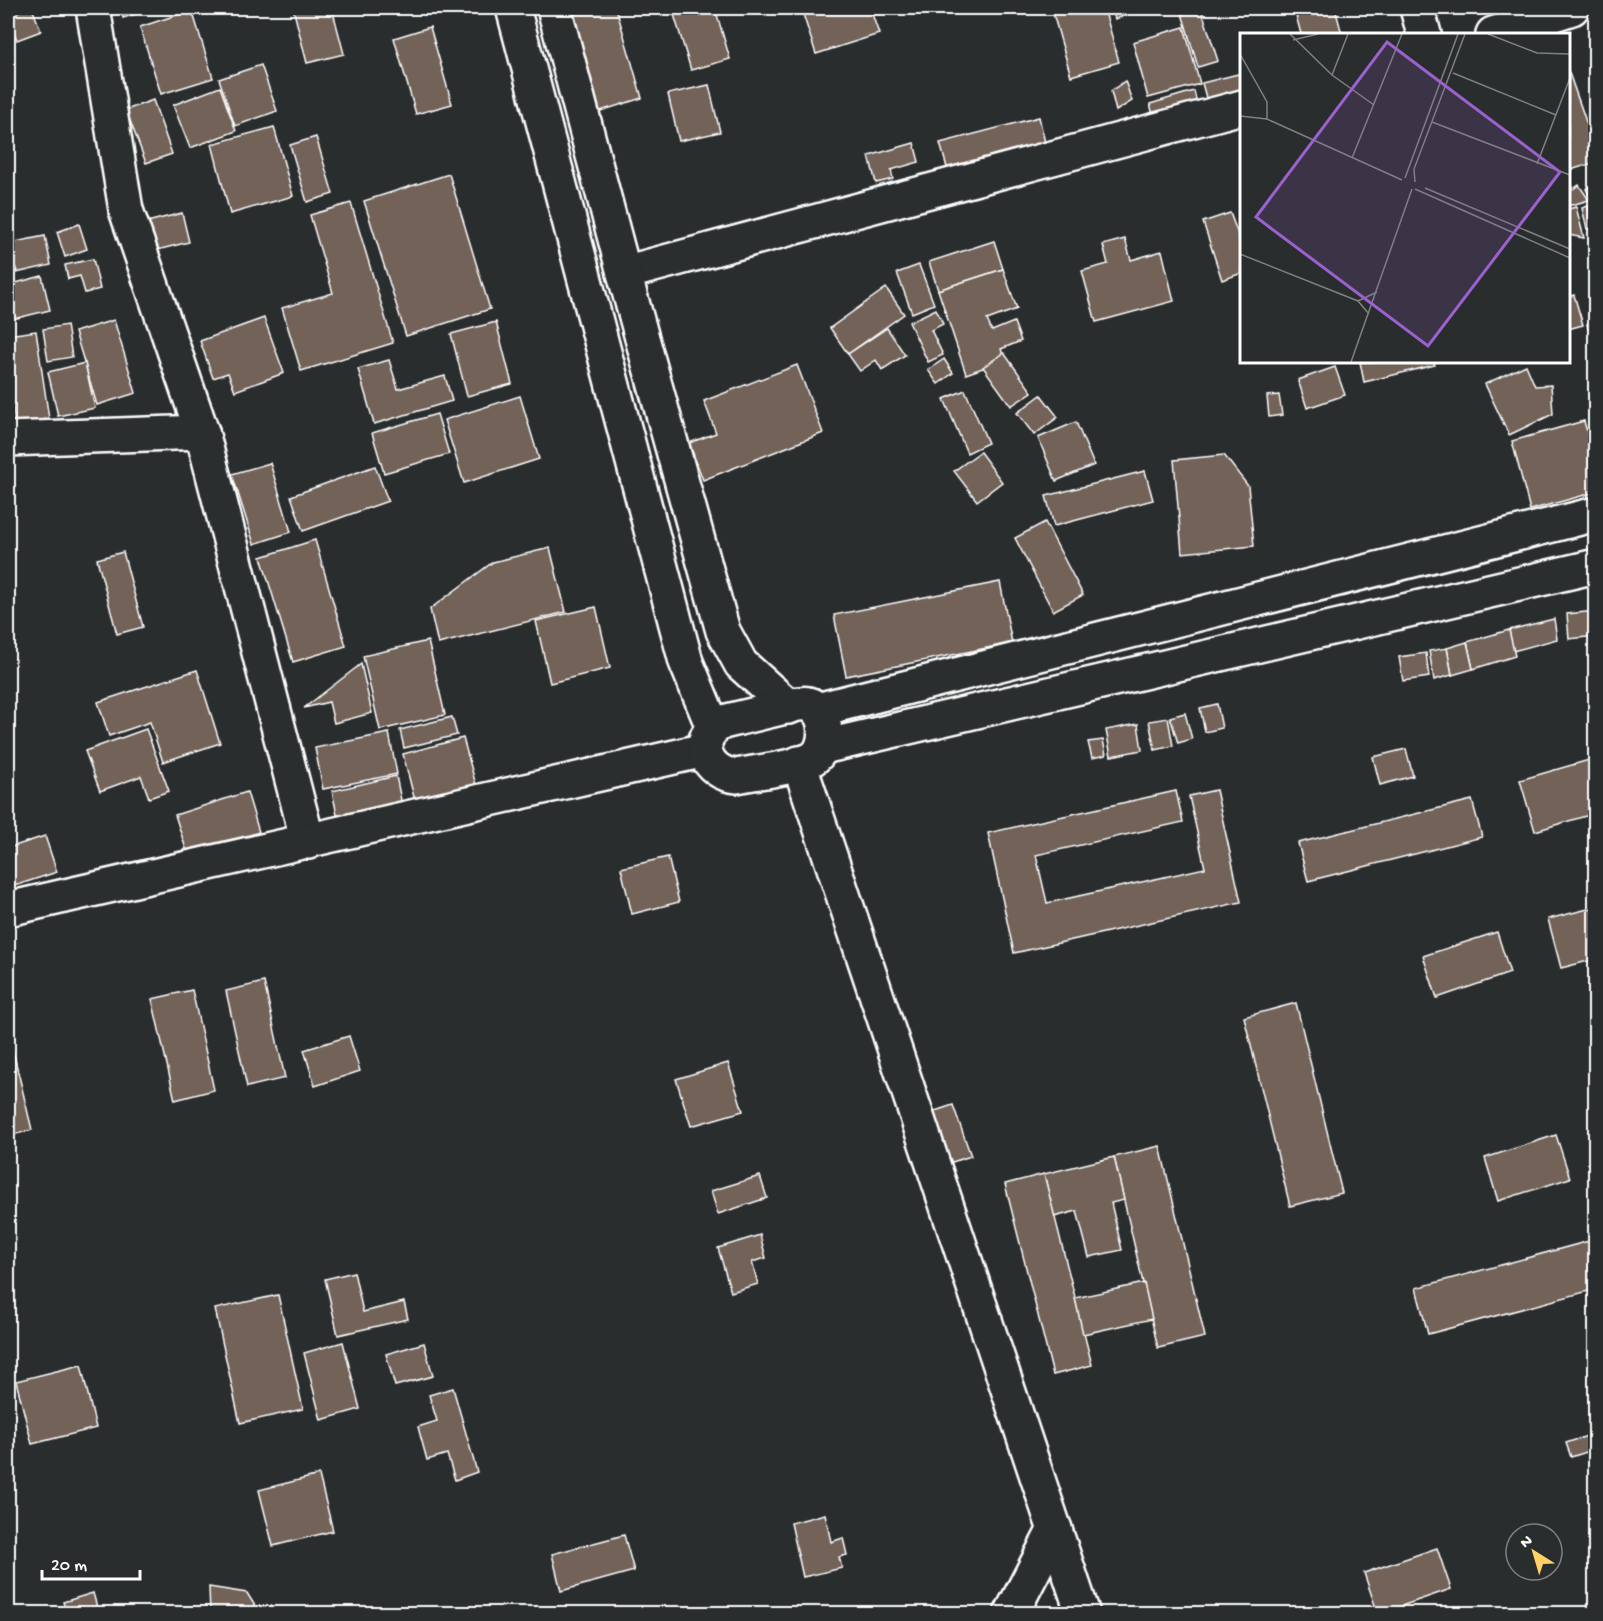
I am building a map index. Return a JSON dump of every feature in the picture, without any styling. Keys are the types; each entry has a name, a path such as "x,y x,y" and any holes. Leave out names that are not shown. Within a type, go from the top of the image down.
{"street":[{"path":"93,8 126,210 202,432 308,842"},
{"path":"513,8 686,662 709,739 712,765 719,772 737,776 811,755 1596,566"},
{"path":"554,8 624,273 723,631 741,664 803,709 822,718 825,732 811,755 1083,1614"},
{"path":"1417,8 1424,33"},
{"path":"1495,33 1572,8"},
{"path":"624,273 1240,108"},
{"path":"8,439 202,432"},
{"path":"8,909 308,842 709,739 723,722 803,709 1596,514"},
{"path":"1011,1614 1055,1529"}],"building":[{"path":"32,8 41,31 17,40 8,15"},
{"path":"120,8 155,8 123,18"},
{"path":"293,8 332,8 344,54 307,63"},
{"path":"563,8 616,8 642,98 594,113"},
{"path":"672,8 715,8 730,59 691,70"},
{"path":"757,8 777,8 759,13"},
{"path":"801,8 870,8 879,34 816,54"},
{"path":"1104,8 1119,62 1071,76 1052,10"},
{"path":"1112,8 1140,8 1141,10 1115,19"},
{"path":"1201,8 1218,61 1198,67 1181,10"},
{"path":"1294,8 1335,8 1342,33 1301,33"},
{"path":"192,10 213,78 161,94 140,27"},
{"path":"430,27 452,104 416,114 394,38"},
{"path":"1184,27 1200,84 1148,98 1133,42"},
{"path":"261,65 277,111 235,126 219,79"},
{"path":"1240,74 1240,104 1210,112 1202,83"},
{"path":"1570,76 1596,150 1596,162 1570,170"},
{"path":"1125,81 1132,101 1116,111 1111,91"},
{"path":"709,85 720,132 679,141 668,94"},
{"path":"220,87 236,131 190,148 173,105"},
{"path":"1194,91 1199,112 1156,125 1150,104"},
{"path":"153,100 172,154 146,163 126,110"},
{"path":"1039,117 1047,151 950,178 940,143"},
{"path":"274,127 293,196 230,214 212,144"},
{"path":"316,137 333,194 307,202 290,145"},
{"path":"914,143 919,162 891,170 893,179 876,183 869,156"},
{"path":"449,174 490,309 406,336 364,201"},
{"path":"1570,184 1573,189 1579,185 1589,200 1570,205"},
{"path":"1596,184 1596,200 1593,202 1586,189"},
{"path":"351,203 393,343 301,371 282,308 333,293 310,215"},
{"path":"1596,203 1596,221 1594,222 1591,204"},
{"path":"1588,206 1593,228 1587,229 1582,208"},
{"path":"1576,207 1584,238 1570,235 1570,208"},
{"path":"182,213 189,242 153,251 147,222"},
{"path":"1230,213 1240,240 1240,274 1222,280 1203,222"},
{"path":"79,224 87,249 65,257 57,232"},
{"path":"45,236 51,265 16,273 10,243"},
{"path":"1125,239 1131,260 1162,251 1174,301 1096,322 1082,271 1108,264 1103,245"},
{"path":"994,241 1003,269 938,290 929,262"},
{"path":"8,253 17,271 8,276"},
{"path":"93,259 100,289 85,293 80,276 68,279 65,265"},
{"path":"919,265 934,304 912,313 897,273"},
{"path":"1003,269 1017,309 987,320 992,331 1014,322 1021,341 1001,349 1005,360 966,374 938,290"},
{"path":"42,276 50,310 9,320 8,285"},
{"path":"886,288 904,314 848,354 830,328"},
{"path":"1574,295 1583,325 1570,328 1570,296"},
{"path":"936,309 943,324 931,330 943,355 928,362 909,322"},
{"path":"264,318 284,373 235,391 228,373 213,378 200,341"},
{"path":"1595,319 1596,343 1592,344 1587,324"},
{"path":"114,320 136,393 97,405 75,332"},
{"path":"496,322 512,384 467,396 451,334"},
{"path":"67,325 72,357 48,361 43,329"},
{"path":"887,328 905,355 882,370 876,360 860,371 848,354"},
{"path":"36,331 49,419 15,424 8,369 8,335"},
{"path":"1004,353 1032,392 1011,406 983,367"},
{"path":"944,359 953,373 938,384 928,370"},
{"path":"389,360 398,389 445,376 452,401 374,424 358,369"},
{"path":"85,363 95,408 58,416 48,372"},
{"path":"1360,363 1434,363 1435,365 1364,382"},
{"path":"797,365 823,433 703,480 689,443 716,433 704,401"},
{"path":"1526,365 1535,386 1551,385 1553,414 1509,435 1485,384"},
{"path":"1335,367 1345,395 1307,408 1298,380"},
{"path":"965,390 988,443 967,453 944,399"},
{"path":"1041,395 1058,417 1034,435 1017,413"},
{"path":"1279,395 1282,415 1269,417 1267,396"},
{"path":"520,396 539,459 464,483 444,420"},
{"path":"437,414 449,454 384,473 372,433"},
{"path":"1584,421 1596,464 1596,492 1530,510 1512,441"},
{"path":"1076,422 1094,465 1056,481 1038,438"},
{"path":"980,452 1002,482 977,501 954,471"},
{"path":"1224,455 1248,486 1254,546 1182,553 1174,460"},
{"path":"270,463 291,532 254,544 232,474"},
{"path":"375,466 388,501 303,531 291,496"},
{"path":"1145,471 1153,500 1054,526 1046,496"},
{"path":"1045,522 1083,595 1053,611 1015,538"},
{"path":"315,540 346,646 293,662 261,557"},
{"path":"550,548 566,612 438,644 430,609 493,562"},
{"path":"123,552 143,627 117,634 97,559"},
{"path":"1000,582 1012,643 846,676 834,615"},
{"path":"596,607 610,668 550,683 536,621"},
{"path":"1596,611 1596,636 1569,639 1567,614"},
{"path":"1554,619 1557,639 1513,651 1509,630"},
{"path":"1509,630 1515,656 1473,669 1467,642"},
{"path":"428,641 445,715 380,730 363,656"},
{"path":"1467,642 1473,669 1452,675 1447,648"},
{"path":"1447,648 1452,675 1434,680 1429,651"},
{"path":"1426,653 1429,677 1403,681 1399,657"},
{"path":"361,664 372,713 334,723 329,702 304,708"},
{"path":"197,670 220,743 163,762 150,722 109,736 98,702"},
{"path":"1217,704 1222,728 1205,732 1200,708"},
{"path":"1185,713 1192,739 1178,743 1170,717"},
{"path":"452,717 457,735 404,748 400,730"},
{"path":"1168,718 1173,746 1155,750 1149,721"},
{"path":"1138,724 1142,750 1111,756 1106,730"},
{"path":"146,729 169,791 149,798 141,776 100,791 85,751"},
{"path":"389,733 397,774 323,789 315,748"},
{"path":"463,738 476,785 415,801 403,754"},
{"path":"1103,740 1106,755 1092,758 1088,742"},
{"path":"1406,749 1413,776 1380,785 1373,757"},
{"path":"1596,758 1596,813 1535,831 1520,780"},
{"path":"396,776 403,810 339,824 332,791"},
{"path":"1216,790 1241,902 1014,953 988,833 1176,791 1183,822 1036,855 1047,903 1205,868 1189,796"},
{"path":"247,792 259,832 188,855 175,815"},
{"path":"1472,800 1482,837 1308,881 1298,843"},
{"path":"45,836 57,872 8,888 8,848"},
{"path":"668,857 679,902 632,914 621,868"},
{"path":"1596,907 1596,959 1561,968 1548,919"},
{"path":"1497,932 1510,973 1437,998 1423,956"},
{"path":"264,982 285,1078 247,1087 226,991"},
{"path":"192,990 214,1090 175,1100 152,999"},
{"path":"1296,1003 1342,1193 1290,1206 1244,1017"},
{"path":"8,1030 32,1130 8,1136"},
{"path":"349,1036 360,1071 315,1086 304,1050"},
{"path":"728,1063 743,1111 691,1126 676,1079"},
{"path":"953,1105 971,1156 949,1163 932,1112"},
{"path":"1556,1135 1570,1178 1498,1201 1485,1158"},
{"path":"1160,1146 1205,1337 1158,1348 1114,1157"},
{"path":"1114,1157 1124,1200 1111,1203 1122,1250 1089,1257 1077,1211 1054,1217 1044,1174"},
{"path":"1044,1174 1092,1365 1053,1375 1005,1184"},
{"path":"760,1176 767,1198 718,1214 711,1191"},
{"path":"760,1235 766,1258 752,1262 758,1284 731,1292 718,1248"},
{"path":"1593,1240 1596,1251 1596,1289 1428,1334 1416,1288"},
{"path":"354,1272 363,1312 404,1302 408,1319 338,1335 325,1279"},
{"path":"1144,1283 1152,1319 1083,1334 1075,1298"},
{"path":"278,1295 303,1409 240,1423 215,1309"},
{"path":"343,1342 360,1409 321,1420 304,1353"},
{"path":"424,1343 433,1376 395,1386 386,1354"},
{"path":"81,1365 96,1428 32,1444 16,1381"},
{"path":"453,1388 477,1472 455,1480 447,1454 427,1460 418,1427 437,1421 429,1395"},
{"path":"1596,1433 1596,1449 1571,1457 1566,1443"},
{"path":"319,1475 333,1531 273,1546 259,1490"},
{"path":"825,1514 831,1542 843,1538 847,1555 839,1557 842,1568 803,1577 791,1523"},
{"path":"624,1535 634,1571 561,1591 552,1554"},
{"path":"1437,1548 1451,1589 1378,1614 1364,1573"},
{"path":"209,1587 247,1593 260,1614 210,1614"},
{"path":"93,1593 99,1614 67,1614 63,1602"}]}
